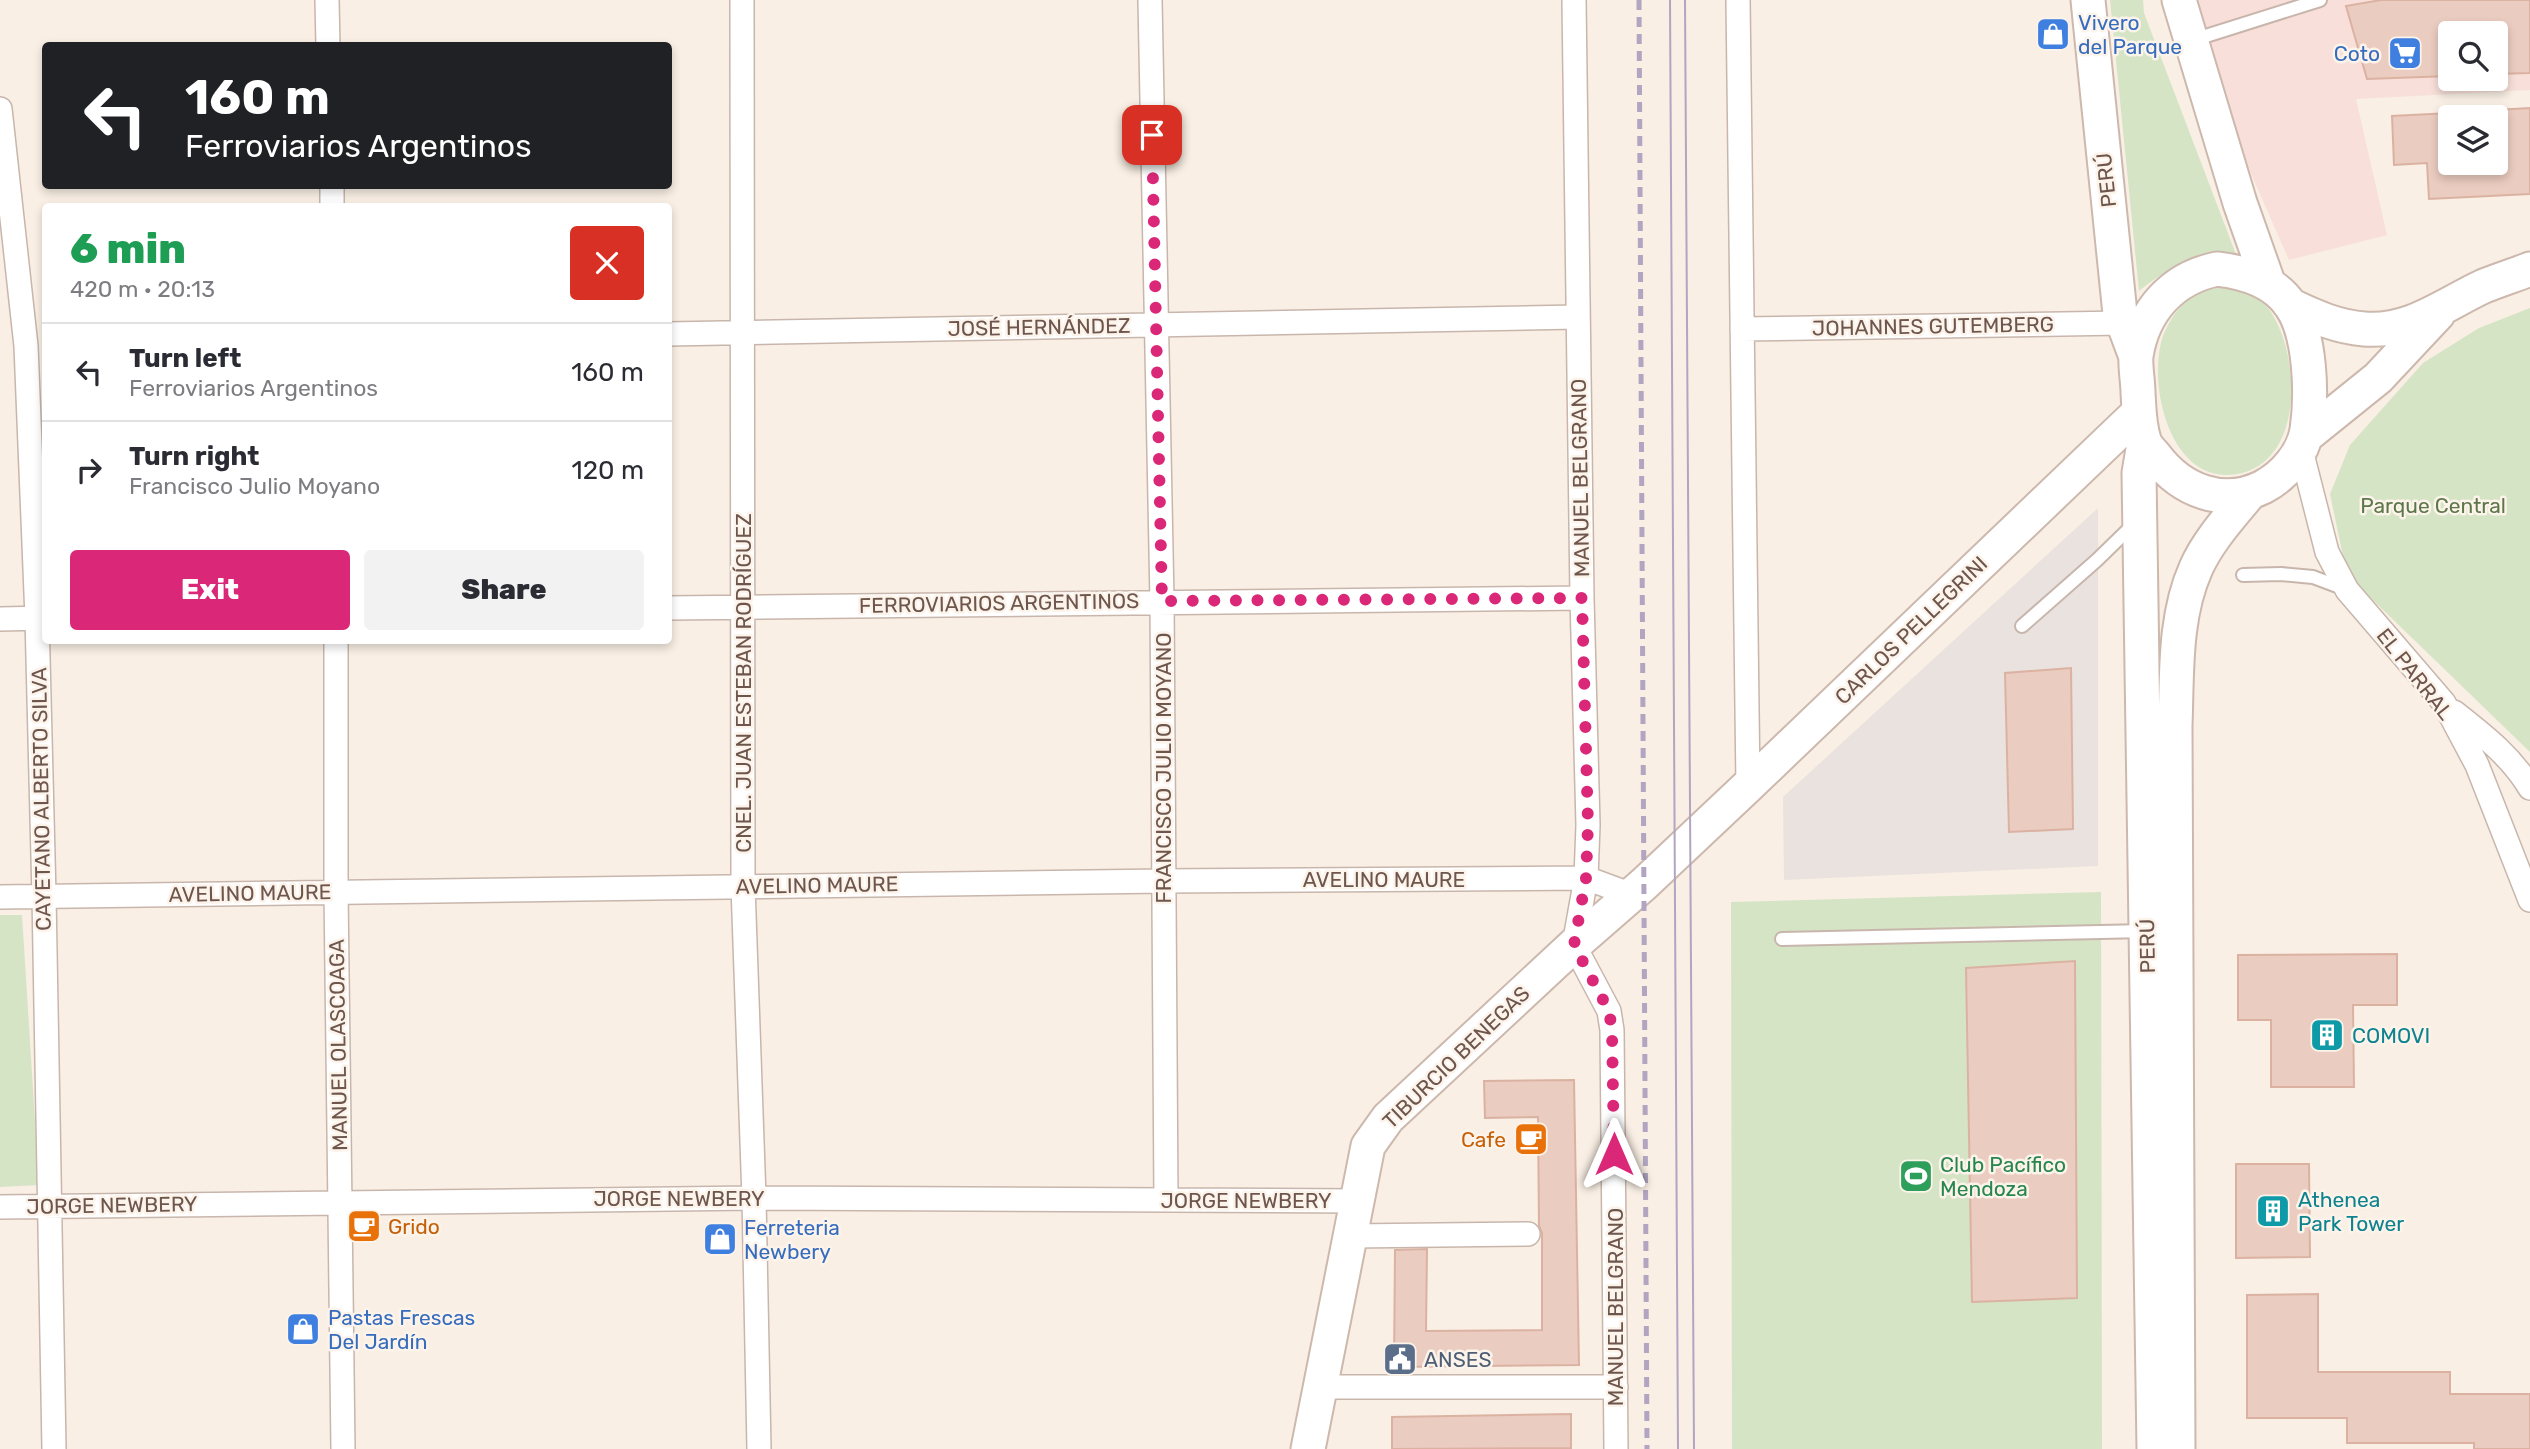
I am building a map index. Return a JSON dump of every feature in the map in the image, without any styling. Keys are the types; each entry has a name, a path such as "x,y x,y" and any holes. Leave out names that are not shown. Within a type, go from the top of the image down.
{"main road":[{"name":"PERÚ","path":"2088,0 2120,314 2136,357"},
{"path":"2179,0 2189,41 2240,203 2304,344 2309,371 2310,410 2304,443"},
{"path":"2442,310 2378,378 2304,443 2284,471 2249,494 2221,496 2190,488 2167,471 2142,427 2136,357 2144,330 2156,307 2172,288 2185,279 2217,269 2236,271 2327,322 2365,330 2409,324 2442,310 2483,287 2530,269"},
{"name":"PERÚ","path":"2142,427 2139,473 2154,1449"},
{"name":"CARLOS PELLEGRINI","path":"1682,848 2142,427"},
{"name":"PERÚ","path":"2178,1449 2175,754 2178,645 2183,601 2197,566 2216,536 2249,494"},
{"name":"TIBURCIO BENEGAS","path":"1308,1449 1368,1146 1388,1118 1682,848"}],"street":[{"path":"327,0 328,42"},
{"name":"CNEL. JUAN ESTEBAN RODRÍGUEZ","path":"742,0 743,886 754,1198 759,1449"},
{"name":"FRANCISCO JULIO MOYANO","path":"1150,0 1162,601 1166,1200"},
{"name":"MANUEL BELGRANO","path":"1574,0 1582,598 1588,825 1586,878 1574,945 1609,1011 1612,1030 1616,1449"},
{"path":"1738,0 1748,786"},
{"name":"CAYETANO ALBERTO SILVA","path":"0,109 36,345 54,1449"},
{"name":"JOSÉ HERNÁNDEZ","path":"672,334 1578,317"},
{"name":"JOHANNES GUTEMBERG","path":"1742,329 2123,323"},
{"name":"EL PARRAL","path":"2304,443 2328,552 2347,590 2444,703 2477,765 2530,900"},
{"name":"FERROVIARIOS ARGENTINOS","path":"672,608 1582,598"},
{"path":"0,619 41,618"},
{"name":"MANUEL OLASCOAGA","path":"336,644 336,892 343,1449"},
{"path":"2444,703 2504,753 2530,788"},
{"name":"AVELINO MAURE","path":"0,897 1586,878 1632,895"},
{"name":"JORGE NEWBERY","path":"0,1207 754,1198 1358,1201"},
{"path":"1351,1236 1528,1234"},
{"path":"1320,1387 1616,1387"}],"lane":[{"path":"2189,41 2320,0"},
{"path":"2022,626 2140,518"},
{"path":"2243,575 2313,577 2347,590"},
{"path":"1782,939 2146,931"}],"shaded area":[{"path":"2193,0 2530,0 2530,90 2356,99 2387,235 2289,260 2223,110"},
{"path":"2098,508 2098,866 1784,880 1783,797"}],"green space":[{"path":"2110,0 2143,0 2144,13 2237,257 2208,258 2184,264 2162,274 2139,291"},
{"path":"2222,283 2250,292 2264,303 2276,322 2285,345 2290,372 2291,399 2286,425 2276,448 2260,465 2237,474 2215,473 2196,465 2181,450 2170,431 2159,385 2161,343 2170,321 2189,299"},
{"name":"Parque Central","path":"2530,308 2530,752 2347,575 2330,494 2350,445 2423,363 2479,328"},
{"name":"Club Pacífico Mendoza","path":"2101,892 2102,1449 1732,1449 1731,902"},
{"path":"0,915 22,915 39,1185 0,1187"}],"building":[{"name":"Coto","path":"2381,0 2530,0 2530,73 2508,74 2508,21 2438,21 2438,76 2367,79 2346,6"},
{"path":"2530,108 2530,194 2429,199 2427,163 2394,165 2392,116 2438,114 2438,175 2508,175 2508,109"},
{"path":"2071,668 2073,829 2009,832 2005,673"},
{"name":"COMOVI","path":"2397,954 2397,1005 2353,1005 2354,1087 2271,1087 2271,1020 2238,1020 2238,955"},
{"path":"2075,961 2077,1298 1972,1302 1966,968"},
{"path":"1574,1080 1579,1365 1394,1367 1395,1250 1427,1249 1426,1331 1542,1330 1538,1117 1485,1118 1484,1081"},
{"name":"Athenea Park Tower","path":"2236,1164 2309,1164 2310,1257 2236,1258"},
{"path":"2318,1294 2318,1372 2450,1372 2450,1394 2530,1394 2530,1449 2474,1449 2474,1443 2347,1443 2347,1418 2247,1418 2247,1295"},
{"path":"1571,1414 1571,1448 1392,1449 1392,1417"}],"tram line":[{"path":"1670,0 1678,1449"},
{"path":"1685,0 1694,1449"}],"railway":[{"path":"1639,0 1647,1449"}],"place":[{"name":"Vivero del Parque","path":"2053,34"},
{"name":"Coto","path":"2405,53"},
{"name":"COMOVI","path":"2327,1035"},
{"name":"Cafe","path":"1531,1139"},
{"name":"Club Pacífico Mendoza","path":"1916,1176"},
{"name":"Athenea Park Tower","path":"2273,1211"},
{"name":"Grido","path":"364,1226"},
{"name":"Ferreteria Newbery","path":"720,1239"},
{"name":"Pastas Frescas Del Jardín","path":"303,1329"},
{"name":"ANSES","path":"1400,1359"}],"route":[{"path":"1152,135 1162,601 1582,598 1588,825 1586,878 1574,945 1609,1011 1614,1051 1614,1154"}]}
